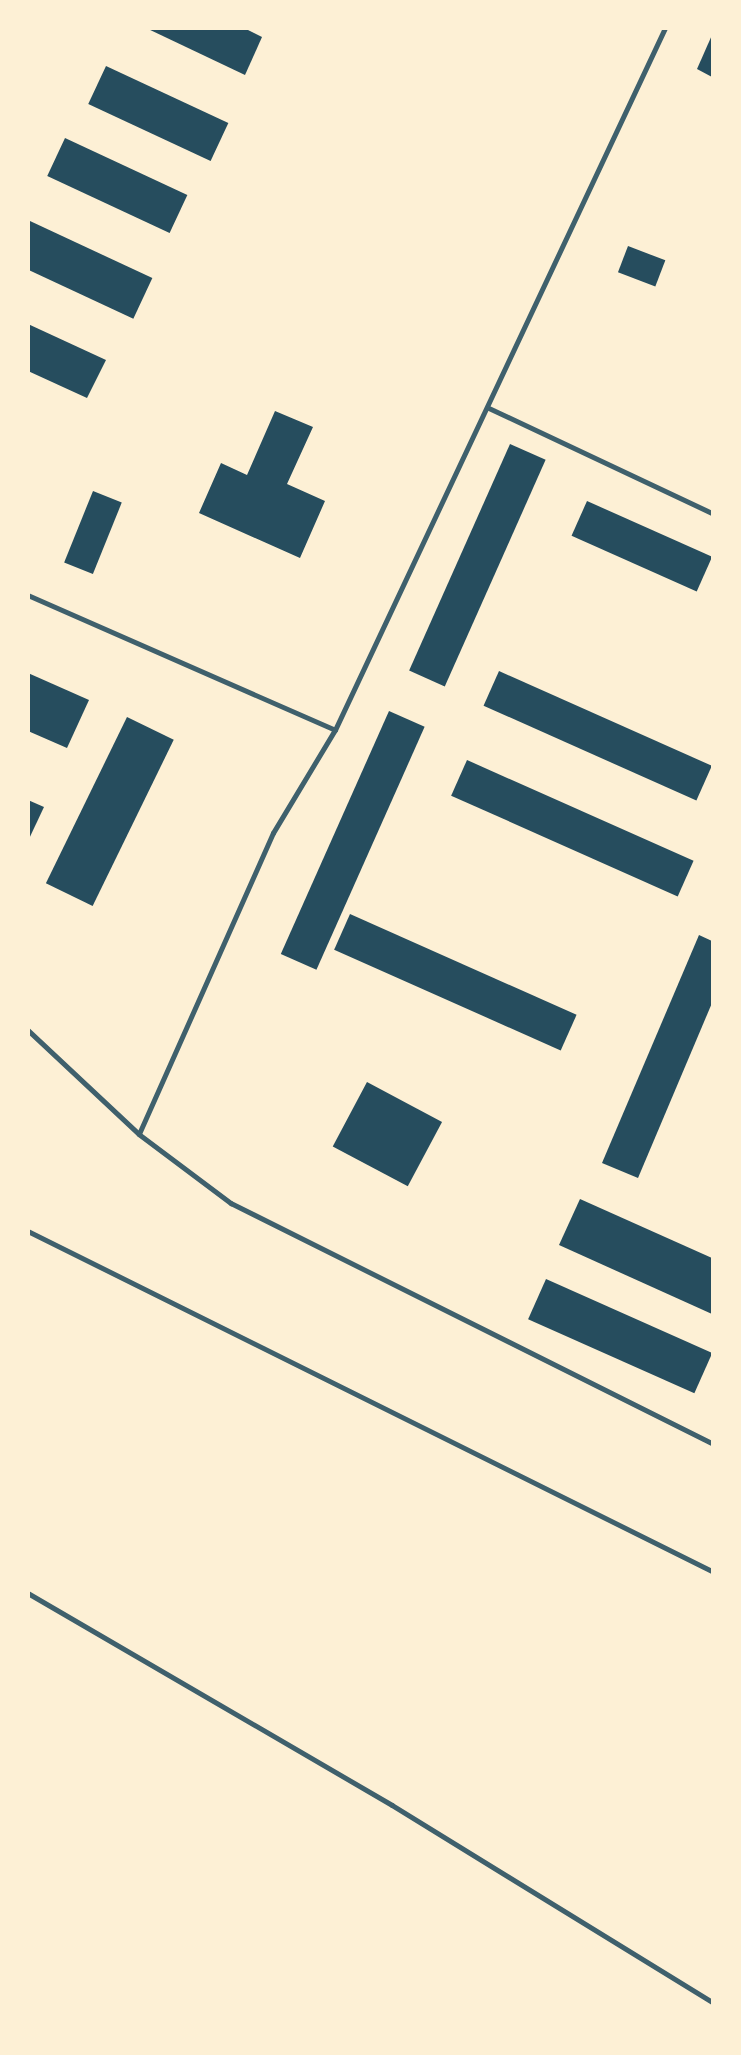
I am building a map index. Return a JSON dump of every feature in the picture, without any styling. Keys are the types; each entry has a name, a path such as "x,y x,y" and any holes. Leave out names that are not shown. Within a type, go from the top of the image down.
{"lane":[{"path":"139,1134 273,833 335,730 489,408 665,28"},
{"path":"489,408 712,513"},
{"path":"28,595 335,730"},
{"path":"28,1030 139,1134 231,1203 712,1443"},
{"path":"28,1231 712,1571"},
{"path":"28,1593 392,1805 712,2002"}],"building":[{"path":"146,28 244,28 262,37 245,75"},
{"path":"712,35 712,77 697,69"},
{"path":"106,66 228,123 211,161 88,104"},
{"path":"65,138 187,195 170,233 47,176"},
{"path":"30,221 152,278 133,319 28,270 28,225"},
{"path":"628,246 665,260 655,286 618,272"},
{"path":"28,324 106,360 87,398 28,371"},
{"path":"275,411 313,427 287,484 325,501 300,558 199,513 221,463 247,475"},
{"path":"510,444 546,460 445,686 409,671"},
{"path":"93,491 122,503 93,574 64,562"},
{"path":"587,501 712,557 697,591 572,536"},
{"path":"499,671 712,766 696,800 484,706"},
{"path":"28,673 89,700 67,748 28,731"},
{"path":"389,711 425,727 316,970 281,954"},
{"path":"127,717 174,740 93,906 46,883"},
{"path":"467,760 694,861 678,896 451,796"},
{"path":"28,800 44,807 28,841"},
{"path":"350,914 577,1015 561,1050 334,950"},
{"path":"699,935 712,941 712,1003 638,1178 602,1163"},
{"path":"367,1082 442,1122 408,1186 333,1146"},
{"path":"580,1199 712,1258 712,1314 559,1245"},
{"path":"546,1279 712,1353 694,1393 528,1319"}]}
